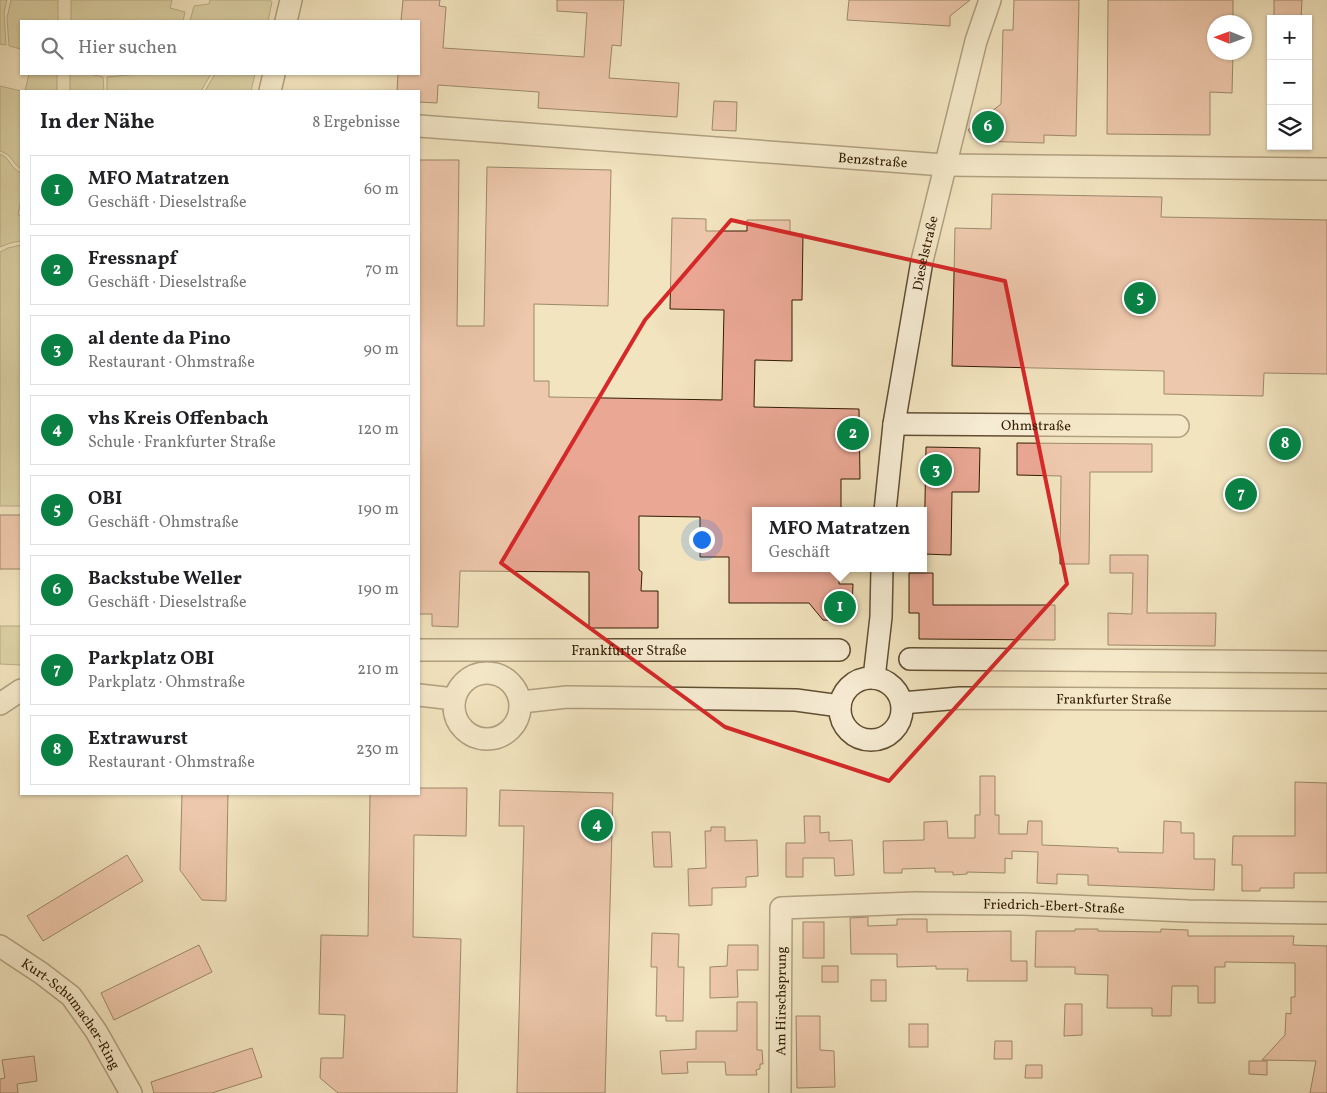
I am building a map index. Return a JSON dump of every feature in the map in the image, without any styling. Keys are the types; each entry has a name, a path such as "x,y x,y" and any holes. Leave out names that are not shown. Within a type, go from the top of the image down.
{"street":[{"path":"286,20 291,0"},
{"name":"Dieselstraße","path":"885,507 894,424 922,261 944,165 976,41 990,0"},
{"path":"270,90 274,75"},
{"name":"Benzstraße","path":"420,126 944,165 1327,169"},
{"name":"Ohmstraße","path":"894,424 1178,426"},
{"path":"874,678 881,617 882,572"},
{"name":"Frankfurter Straße","path":"420,650 839,650"},
{"path":"910,659 1327,662"},
{"path":"483,673 494,673 512,683 518,692 520,702 518,720 513,728 497,738 485,740 474,737 464,731 454,711 454,699 458,689 469,678 483,673"},
{"path":"874,678 887,682 894,687 902,703 902,714 899,724 892,733 873,741 862,740 849,731 841,717 840,706 842,697 853,683 861,679 874,678"},
{"path":"0,689 20,690"},
{"path":"0,704 20,691"},
{"path":"420,695 454,699"},
{"path":"520,702 567,697 614,697 796,700 840,706"},
{"name":"Frankfurter Straße","path":"902,703 960,698 1327,700"},
{"name":"Friedrich-Ebert-Straße","path":"781,908 915,903 1024,904 1188,911 1327,914"},
{"name":"Am Hirschsprung","path":"780,1093 781,908"},
{"name":"Kurt-Schumacher-Ring","path":"0,946 41,972 70,996 101,1040 131,1093"}],"highlighted area":[{"path":"731,220 1005,281 1067,584 889,781 725,727 501,563 645,320"}],"shaded area":[{"path":"0,0 7,0 4,12 6,45 0,44"},
{"path":"11,0 58,0 58,20 20,20 20,49 9,46 7,18"},
{"path":"71,0 172,0 170,8 185,12 183,20 71,20"},
{"path":"210,0 270,0 272,2 268,20 190,20 194,6 209,4"},
{"path":"29,75 57,75 57,90 25,90"},
{"path":"70,75 103,77 104,90 70,90"},
{"path":"128,75 210,75 202,90 107,90 107,77"},
{"path":"214,75 255,75 251,90 206,90"},
{"path":"0,86 20,91 20,168 8,155 0,151"},
{"path":"0,154 20,172 20,205 18,215 20,216 20,241 0,247"},
{"path":"20,245 20,506 0,506 0,252"},
{"path":"0,626 20,626 20,665 0,664"}],"building":[{"path":"403,0 440,0 439,6 446,7 443,48 584,57 587,13 557,11 557,0 624,0 621,46 612,45 609,78 679,83 677,117 538,108 539,92 438,85 437,103 420,102 420,90 397,90 398,75 420,75 420,20 401,20"},
{"path":"849,0 970,0 950,16 950,26 847,20"},
{"path":"1014,0 1079,0 1076,136 1044,135 1044,143 977,141 968,130 1001,104 1003,30 1013,30"},
{"path":"1108,0 1233,0 1233,15 1207,15 1207,60 1233,60 1232,93 1210,92 1210,135 1107,134"},
{"path":"1274,0 1302,0 1301,15 1274,15"},
{"path":"714,101 737,102 736,131 712,130"},
{"path":"420,160 459,160 457,326 484,326 487,167 611,170 608,306 534,304 534,381 549,381 549,397 722,400 724,310 670,309 672,218 706,219 706,231 747,231 747,220 790,220 790,234 803,234 802,300 792,300 792,361 755,360 754,407 859,409 860,479 841,479 841,507 752,507 752,572 840,572 839,584 853,584 852,609 840,621 823,620 809,603 729,603 729,557 700,557 700,517 639,516 639,570 642,572 641,591 658,591 658,628 589,628 589,572 460,571 458,627 432,626 432,614 420,614"},
{"path":"992,194 1162,197 1161,217 1327,220 1327,374 1264,373 1263,396 1164,394 1164,371 952,366 955,228 991,229"},
{"path":"1017,443 1152,444 1152,472 1090,472 1089,564 1060,564 1061,476 1017,475"},
{"path":"926,447 980,448 979,492 952,492 951,555 927,554 927,507 925,507"},
{"path":"0,515 20,515 20,569 0,569"},
{"path":"1110,555 1148,555 1147,613 1216,613 1215,646 1108,645 1108,613 1132,614 1133,573 1110,573"},
{"path":"909,573 933,573 933,605 1055,605 1055,640 919,639 919,613 909,613"},
{"path":"980,776 995,776 995,815 999,815 999,834 1027,834 1028,821 1042,821 1042,845 1118,848 1118,852 1163,853 1164,821 1181,822 1181,833 1194,833 1194,859 1215,859 1214,890 1088,885 1088,875 1057,874 1057,884 1037,883 1038,852 1012,851 1012,859 1005,858 1005,873 967,872 967,874 953,875 953,872 935,872 935,868 902,869 902,873 884,873 883,841 924,840 924,822 947,821 948,838 975,838 975,815 980,815"},
{"path":"1295,782 1327,783 1327,873 1294,873 1294,888 1260,888 1260,891 1242,891 1242,865 1232,865 1233,836 1295,836"},
{"path":"420,788 467,788 466,836 414,835 413,937 461,939 457,1093 338,1093 320,1078 321,1058 343,1058 345,1015 319,1014 321,935 368,936 370,795 420,795"},
{"path":"500,790 613,793 605,1093 517,1093 524,826 499,826"},
{"path":"182,795 228,795 226,901 202,900 180,870"},
{"path":"804,816 820,816 820,833 829,832 829,841 852,840 854,875 835,876 834,858 803,858 803,877 786,877 786,843 805,843"},
{"path":"711,827 725,827 725,841 757,840 758,876 746,877 746,887 712,888 712,905 689,906 688,869 706,868 705,831 711,831"},
{"path":"652,832 670,832 672,867 654,867"},
{"path":"127,855 143,881 43,941 27,916"},
{"path":"868,917 868,926 897,925 897,919 927,919 927,932 1011,931 1011,961 1027,961 1027,981 967,981 968,969 936,969 936,966 897,967 897,954 851,954 850,918"},
{"path":"803,922 824,922 824,958 803,958"},
{"path":"1075,929 1161,932 1161,929 1188,930 1188,936 1294,936 1293,945 1327,946 1327,1093 1310,1093 1316,1061 1262,1060 1285,1035 1286,1013 1291,1014 1291,997 1295,997 1295,963 1225,962 1225,967 1215,967 1215,1003 1198,1003 1198,986 1172,986 1171,1016 1152,1016 1152,1008 1107,1008 1108,975 1075,974 1075,967 1035,967 1036,931 1075,931"},
{"path":"652,933 679,934 678,967 684,967 683,1021 666,1021 666,1016 656,1016 657,967 651,967"},
{"path":"199,945 212,972 114,1020 101,993"},
{"path":"728,945 758,945 758,970 737,970 738,997 710,998 710,967 727,966"},
{"path":"822,966 838,966 838,982 822,982"},
{"path":"871,980 886,980 886,1001 871,1001"},
{"path":"737,1002 757,1002 757,1050 762,1050 763,1064 760,1064 760,1069 756,1070 757,1075 726,1075 725,1062 687,1062 688,1073 662,1074 660,1051 696,1049 696,1031 737,1031"},
{"path":"1065,1004 1082,1004 1082,1035 1064,1036"},
{"path":"796,1016 820,1016 820,1050 834,1051 835,1087 797,1088"},
{"path":"909,1024 928,1024 928,1047 909,1047"},
{"path":"995,1041 1012,1041 1012,1059 994,1059"},
{"path":"252,1048 262,1077 212,1093 154,1093 151,1082"},
{"path":"34,1056 37,1081 17,1084 18,1093 0,1093 0,1079 5,1078 2,1060"},
{"path":"1249,1061 1267,1061 1267,1075 1249,1074"},
{"path":"1026,1065 1042,1065 1042,1078 1025,1078"}],"place":[{"name":"Backstube Weller","path":"988,127"},
{"name":"OBI","path":"1140,298"},
{"name":"Fressnapf","path":"853,434"},
{"name":"Extrawurst","path":"1285,444"},
{"name":"al dente da Pino","path":"936,470"},
{"name":"Parkplatz OBI","path":"1241,494"},
{"name":"MFO Matratzen","path":"840,607"},
{"name":"vhs Kreis Offenbach","path":"597,825"}]}
